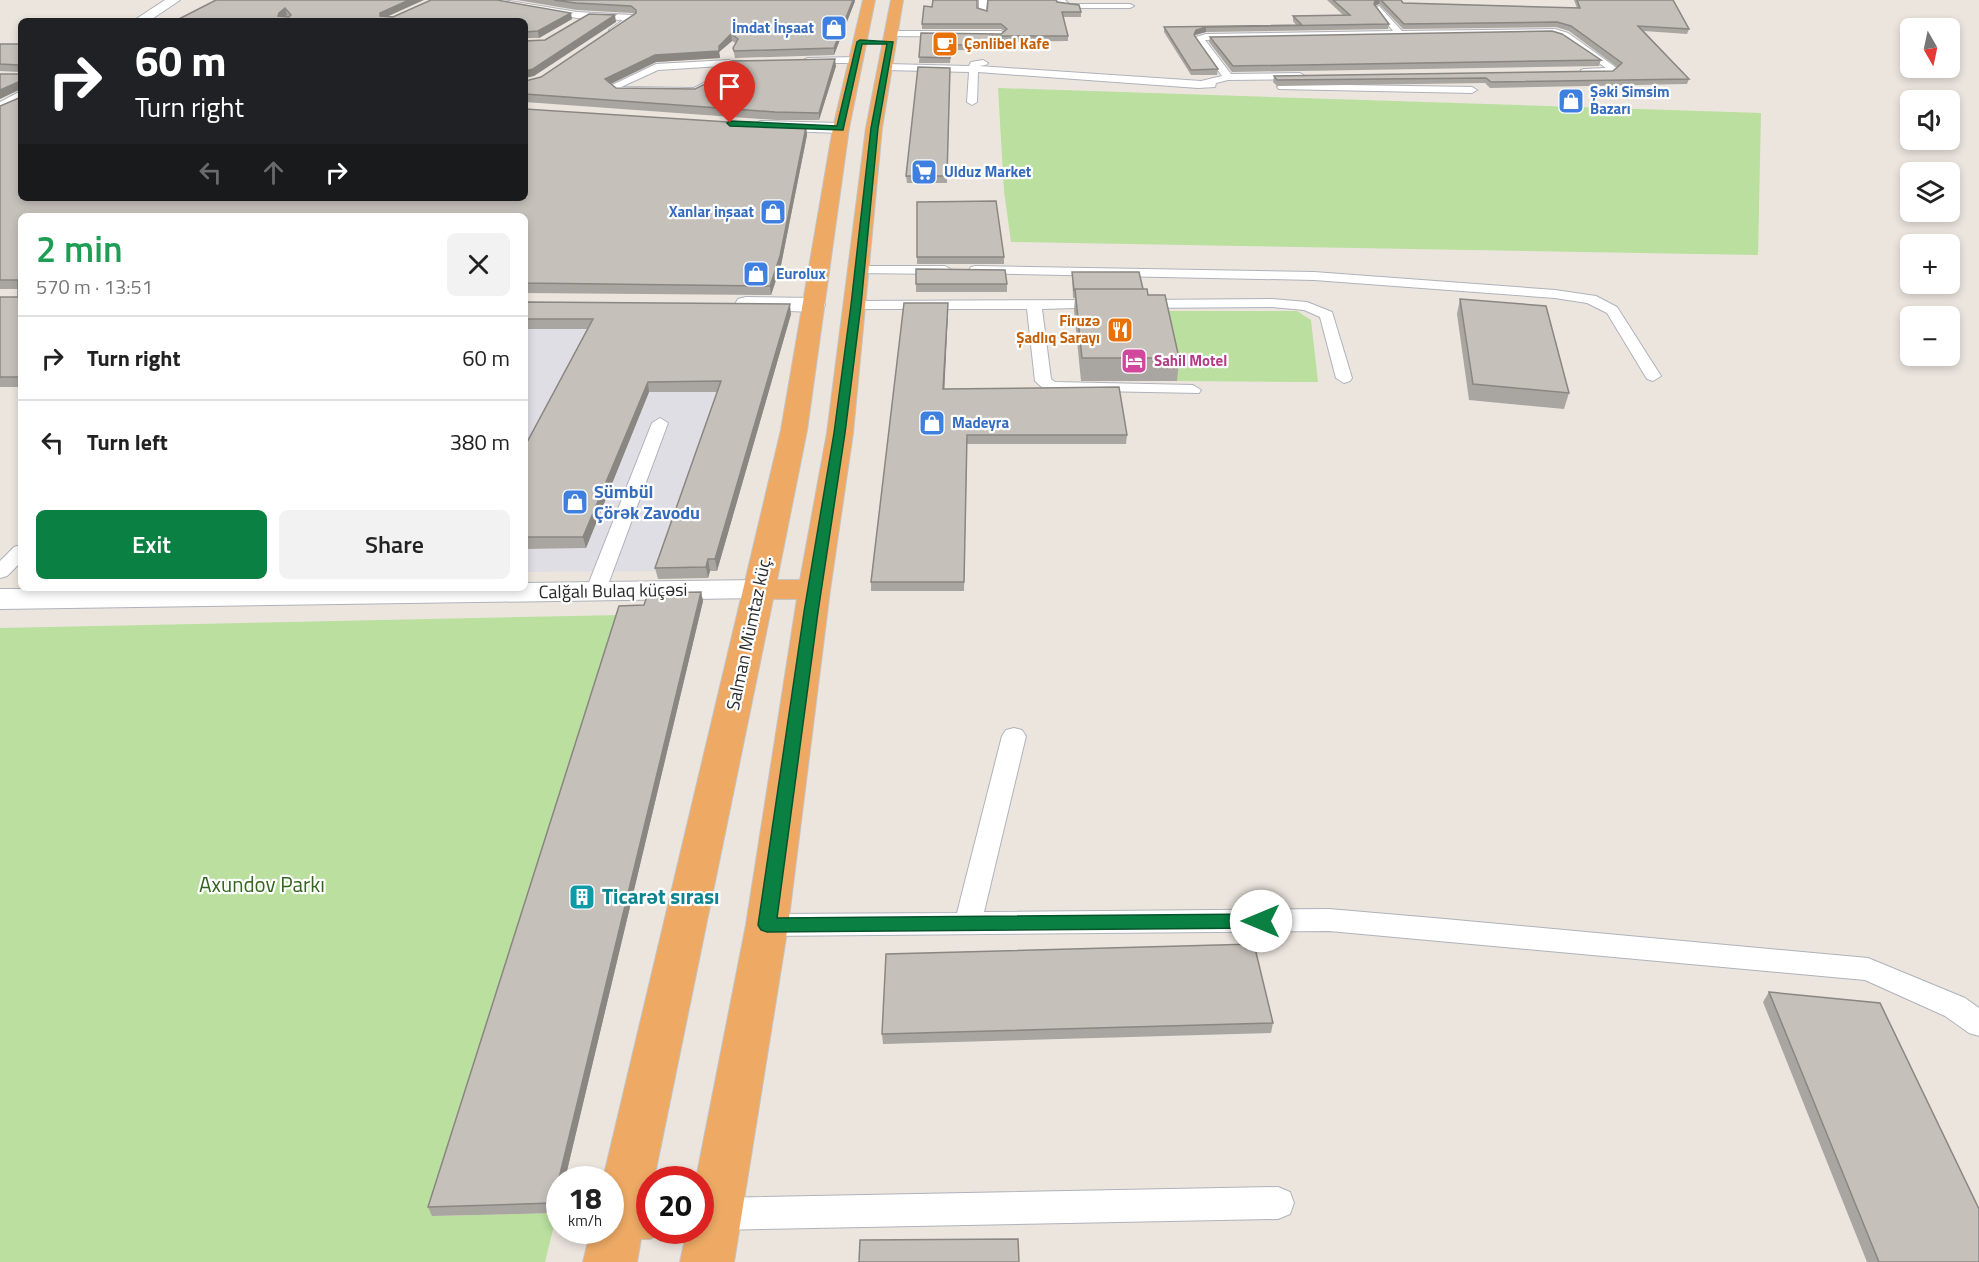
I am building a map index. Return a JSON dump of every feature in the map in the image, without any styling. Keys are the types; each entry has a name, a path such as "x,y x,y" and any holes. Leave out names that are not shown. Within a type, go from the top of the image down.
{"highway":[{"name":"Salman Mümtaz küç.","path":"610,1262 635,1214 759,589 794,430 840,128 873,52 869,0"},
{"path":"714,1185 767,925 814,590 840,433 874,128 873,52 897,0"},
{"path":"759,589 814,590"},
{"path":"707,1244 707,1262"}],"street":[{"path":"145,18 174,0"},
{"path":"0,109 18,98"},
{"path":"740,124 840,128"},
{"path":"722,304 814,305"},
{"name":"Calğalı Bulaq küçəsi","path":"0,599 759,589"}],"lane":[{"path":"479,0 501,0 564,13 632,18 603,38"},
{"path":"864,0 869,0"},
{"path":"983,0 983,12"},
{"path":"1061,0 1062,4 1068,6 1130,6"},
{"path":"1379,8 1400,33"},
{"path":"571,26 590,15"},
{"path":"1228,77 1199,39 1206,37 1552,31 1565,35 1613,69 1611,71 1575,72"},
{"path":"798,61 1001,34"},
{"path":"873,52 974,69 1198,85 1472,90"},
{"path":"727,58 714,81 696,91 617,90 613,87 657,67 727,58 740,63"},
{"path":"972,102 974,64 1105,67"},
{"path":"1198,85 1228,77 1312,76"},
{"path":"859,270 1105,271 1314,276 1555,294 1591,299 1612,310 1653,376"},
{"path":"856,305 1272,303 1307,306 1327,315 1344,378"},
{"path":"1034,304 1043,381 1051,387 1193,390"},
{"path":"597,590 660,423"},
{"path":"0,572 18,554"},
{"path":"968,922 1014,736"},
{"path":"767,925 1329,920 1868,969 1955,1006 1979,1024"},
{"path":"714,1214 1278,1203"}],"shaded area":[{"name":"Sümbül Çörək Zavodu","path":"528,329 744,329 660,571 528,572"}],"green space":[{"path":"998,88 1761,113 1758,255 1011,242 1004,191"},
{"path":"1167,311 1297,311 1311,320 1318,382 1177,381 1164,316"},
{"name":"Axundov Parkı","path":"621,615 433,1216 546,1213 546,1244 549,1244 545,1262 0,1262 0,628"}],"building":[{"path":"216,0 409,0 380,13 380,16 393,17 431,0 497,0 571,13 538,31 528,32 528,18 181,18","holes":["285,8 291,15 289,17 278,16"]},
{"path":"554,0 853,0 834,48 734,51 733,48 738,39 731,34 719,46 719,51 655,55 605,79 616,88 695,89 717,78 732,61 835,59 819,113 775,112 528,94 528,80 541,77 636,13 631,6"},
{"path":"933,0 977,0 977,8 987,11 988,0 1056,0 1079,5 1081,12 1062,12 1068,36 990,36 991,45 951,45 950,58 919,57 921,33 1001,34 1007,29 1001,24 922,24 924,6 932,7"},
{"path":"1333,0 1377,0 1374,4 1389,24 1206,27 1196,30 1194,35 1218,69 1191,70 1164,27 1302,25 1293,16 1350,15"},
{"path":"1381,0 1401,0 1403,3 1580,8 1577,0 1673,0 1689,29 1638,26 1689,79 1491,82 1486,78 1277,80 1274,76 1613,71 1622,63 1571,26 1557,22 1404,24"},
{"path":"589,14 615,15 528,70 528,41 545,40"},
{"path":"1552,31 1562,34 1601,60 1233,66 1210,37"},
{"path":"0,44 18,44 18,65 0,64"},
{"path":"918,67 950,68 947,176 906,176"},
{"path":"0,74 18,74 18,82 0,90"},
{"path":"18,98 18,201 528,201 528,109 806,127 780,256 770,286 528,283 528,213 18,213 18,280 0,280 0,106"},
{"path":"996,201 1004,257 917,257 917,202"},
{"path":"916,269 1005,270 1007,284 916,284"},
{"path":"1072,272 1139,272 1143,289 1074,290"},
{"path":"1075,289 1147,289 1148,295 1165,295 1179,358 1082,358"},
{"path":"0,297 18,297 18,377 0,377"},
{"path":"1460,299 1546,306 1569,393 1473,384"},
{"path":"528,302 790,304 715,559 708,559 706,567 655,568 721,381 648,382 583,537 528,537 528,440 593,319 528,319"},
{"path":"904,303 948,303 943,389 1119,387 1127,435 967,435 964,582 871,582"},
{"name":"Ticarət sırası","path":"701,592 562,1166 546,1166 546,1203 428,1207 619,606 644,605 648,593"},
{"path":"1254,944 1273,1023 882,1034 886,954"},
{"path":"1769,992 1880,1003 1979,1209 1979,1262 1879,1262"},
{"path":"1018,1239 1019,1262 859,1262 860,1240"}],"place":[{"name":"İmdat İnşaat","path":"834,28"},
{"name":"Çənlibel Kafe","path":"945,44"},
{"name":"Şəki Simsim Bazarı","path":"1571,101"},
{"name":"Ulduz Market","path":"924,172"},
{"name":"Xanlar inşaat","path":"773,212"},
{"name":"Eurolux","path":"756,274"},
{"name":"Firuzə Şadlıq Sarayı","path":"1120,330"},
{"name":"Sahil Motel","path":"1134,361"},
{"name":"Madeyra","path":"932,423"},
{"name":"Sümbül Çörək Zavodu","path":"575,502"},
{"name":"Ticarət sırası","path":"582,897"}],"route":[{"path":"730,123 840,128 860,42 890,42 874,128 840,433 811,612 767,925 1261,921"}]}
